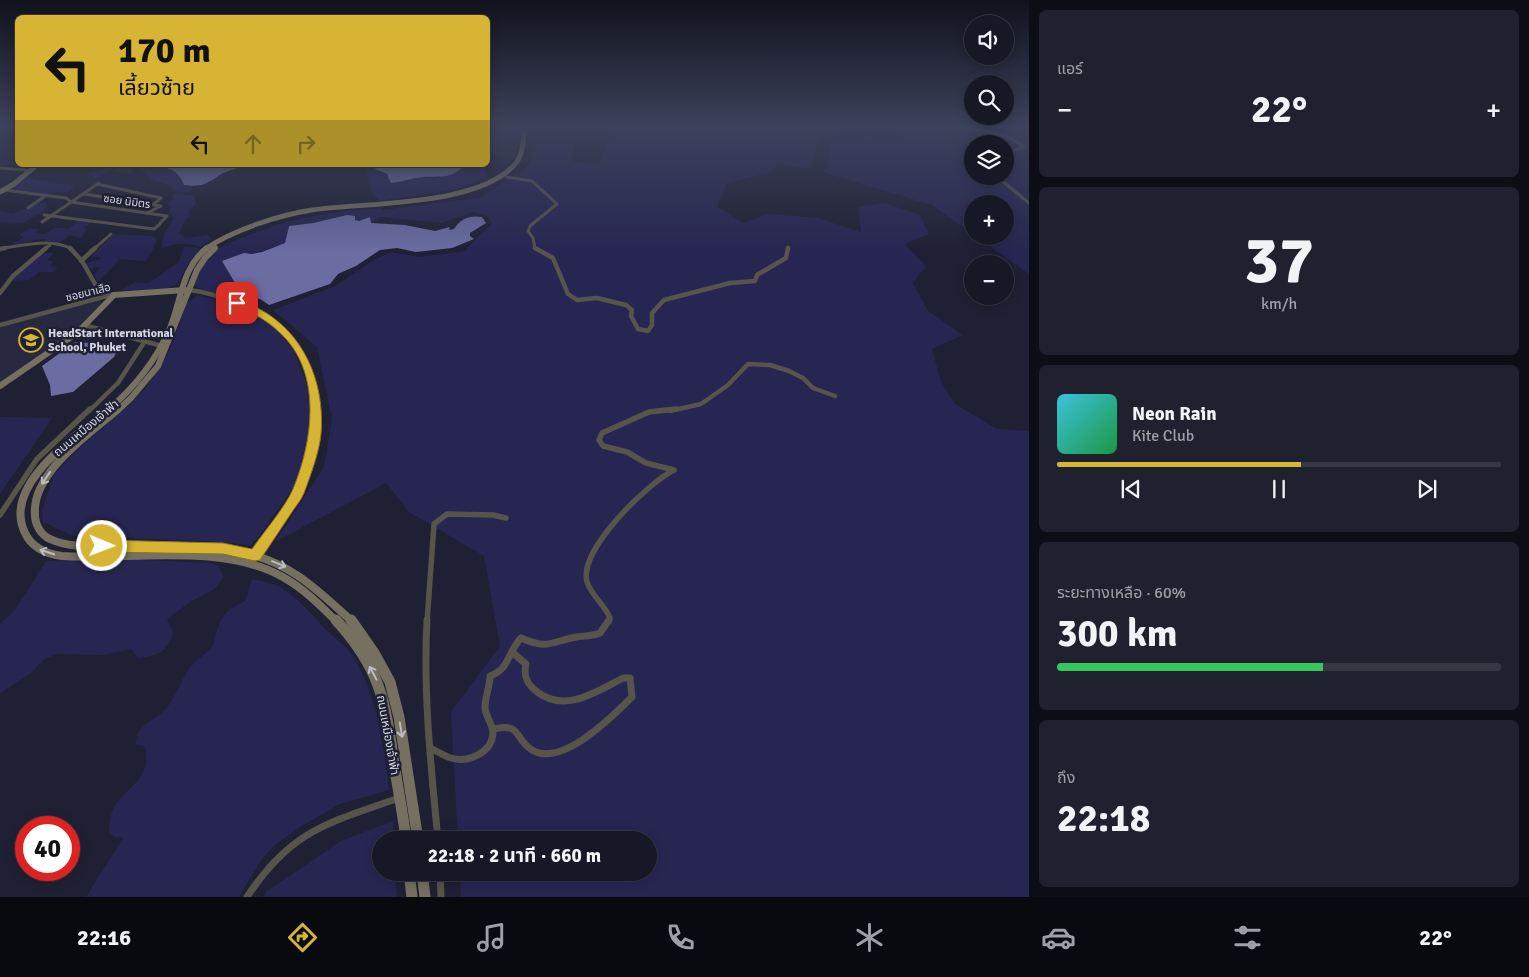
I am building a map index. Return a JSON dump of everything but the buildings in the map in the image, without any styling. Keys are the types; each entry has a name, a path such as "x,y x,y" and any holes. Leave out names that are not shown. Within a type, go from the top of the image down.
{"street":[{"path":"0,168 26,170"},
{"path":"1,190 29,168"},
{"path":"1,190 32,168"},
{"name":"ถนนเหมืองเจ้าฟ้า","path":"417,831 399,717 390,682 374,652 353,622 314,587 290,569 255,555 223,548 86,546 51,540 39,530 34,518 34,504 37,491 50,472 68,452 131,397 157,368 168,350 186,290 188,275 202,253 214,243 284,216 313,210 451,196 480,186 501,176 511,168"},
{"name":"ถนนเหมืองเจ้าฟ้า","path":"404,831 389,723 378,682 365,656 341,626 307,594 280,574 239,561 210,558 50,554 40,550 26,538 20,522 21,504 37,472 56,452 126,393 147,371 162,346 186,290 210,252 221,244 260,227 288,218 451,196 487,187 506,177 517,168"},
{"path":"506,177 532,181 557,204 554,208 533,221 528,231 533,238 535,248 552,257 557,264 568,294 578,300 597,298 626,306 632,310 631,316 638,329 648,331 652,325 652,313 664,300 730,283 754,281 757,275 786,258 788,247"},
{"path":"42,222 99,183 154,194 161,198 154,204"},
{"path":"1009,185 1029,203"},
{"name":"ซอย นิมิตร","path":"1,190 66,198 71,202 167,216 154,229 50,216"},
{"path":"84,194 154,204 161,207 147,213"},
{"path":"28,208 45,196"},
{"path":"44,215 50,216"},
{"path":"81,261 111,234"},
{"path":"0,249 38,243 65,246 73,249 99,291 114,295"},
{"path":"0,293 13,276 50,245"},
{"path":"188,275 195,275"},
{"path":"186,290 221,297 253,309 271,319 284,330 299,350 305,361 312,383 315,433 304,477 291,505 255,555"},
{"name":"ซอยนาเสือ","path":"0,325 101,296 186,290"},
{"path":"0,386 53,351 84,325 114,295"},
{"path":"84,325 162,346"},
{"path":"0,515 37,459 118,383 145,341"},
{"path":"430,748 438,750 452,759 466,760 487,750 492,740 493,729 485,708 490,689 490,676 499,673 513,653 516,643 521,638 538,645 552,646 572,639 594,637 608,625 610,618 601,599 594,594 586,581 586,570 596,544 625,510 666,474 674,470 646,463 628,452 602,446 600,440 602,433 649,412 664,412 701,404 728,385 748,364 770,365 789,371 803,378 813,388 836,396"},
{"path":"437,831 425,657 434,524 447,514 493,515 506,518"},
{"path":"80,556 86,546"},
{"path":"493,729 502,726 511,727 522,736 528,748 539,753 553,752 570,746 600,729 632,697 630,678 623,678 582,699 562,701 545,699 526,681 524,671 526,664 513,653"},
{"path":"247,897 274,861 298,840 317,828 399,798 412,796"},
{"path":"410,881 412,897"},
{"path":"423,881 426,897"},
{"path":"440,881 441,897"}],"shaded area":[{"path":"104,168 114,168 95,178 85,173"},
{"path":"115,168 132,168 133,173 131,174 113,171"},
{"path":"140,168 165,168 171,170 181,178 184,185 192,186 192,189 187,193 178,192 170,186 151,179"},
{"path":"366,168 376,168 400,182 423,177 437,178 462,168 484,168 487,178 458,189 380,201 371,191"},
{"path":"526,168 774,168 767,173 727,183 717,207 744,223 768,214 818,218 861,232 858,207 885,203 920,215 929,234 905,244 926,266 913,283 928,311 963,335 932,349 941,382 955,404 997,429 1029,431 1029,897 461,897 460,881 657,881 657,831 458,831 451,712 500,646 484,556 409,512 386,483 275,542 324,467 332,419 317,347 273,310 335,286 373,261 391,252 420,257 465,251 492,224 488,216 473,212 442,223 380,217 371,223 355,220 347,215 313,223 289,226 285,243 260,252 244,253 244,296 240,300 208,292 193,285 207,258 224,245 234,241 262,230 312,216 346,211 382,208 382,210 479,198"},
{"path":"827,168 964,168 964,185 1014,185 1014,168 1029,168 1029,274 1014,263 1014,255 1002,255 989,245 1014,245 1014,195 964,195 964,228 932,205 822,172"},
{"path":"27,178 75,186 68,192 52,192 46,195 15,190 14,188"},
{"path":"174,194 193,195 197,204 189,210 190,216 185,220 179,233 186,238 207,235 212,239 201,247 177,244 162,248 167,228 174,218 169,213 171,207 167,204 174,199 171,196"},
{"path":"37,203 48,204 43,212 22,223 0,222 0,211 13,214"},
{"path":"80,220 92,222 84,228 87,230 81,238 70,235 58,244 44,243 46,239 11,244 23,238 23,236 19,235 30,228 38,229 35,233 46,234 56,228 68,229"},
{"path":"113,234 152,236 156,238 155,245 150,256 145,261 120,259 98,282 94,275 100,267 95,267 91,270 85,264 102,258 91,256"},
{"path":"184,247 200,248 177,284 168,288 120,291 135,282 149,283 179,262"},
{"path":"43,253 54,253 47,260 54,261 50,266 58,267 52,272 39,272 29,280 10,281"},
{"path":"197,295 240,306 280,331 294,351 310,394 310,431 297,482 263,531 250,546 233,543 181,540 73,536 43,522 42,509 54,475 70,457 145,389 169,352 186,304"},
{"name":"HeadStart International School, Phuket","path":"100,299 102,303 73,332 0,383 0,327"},
{"path":"0,417 52,418 0,494"},
{"path":"139,557 142,560 210,563 219,567 223,577 216,588 190,602 167,619 173,634 164,649 156,655 138,658 131,649 103,655 58,654 44,659 30,674 0,693 0,624 15,610 46,561"},
{"path":"252,579 282,588 349,651 366,681 372,699 381,737 389,790 340,804 300,827 276,844 261,860 239,897 86,897 123,838 115,837 109,833 110,822 115,806 138,780 146,765 144,746 136,745 139,732 168,706 189,669 215,642 222,618 230,609 245,601"},
{"path":"393,821 394,831 372,831 372,881 396,881 397,897 264,897 266,892 341,841"}],"water":[{"path":"167,168 237,168 206,183 195,186 184,185 177,173"},
{"path":"462,168 453,174 439,177 391,183 387,174 375,169"},
{"path":"347,215 355,216 355,220 359,221 370,217 371,223 405,225 435,231 450,227 449,230 454,229 463,220 474,216 482,217 486,223 470,233 470,236 474,239 452,248 416,252 397,248 380,250 356,266 338,274 330,284 269,305 259,299 248,300 243,296 243,292 238,288 222,261 244,253 262,252 285,243 289,226 313,223"},
{"path":"75,342 120,345 114,357 73,392 51,396 50,385 42,366"}],"place":[{"name":"HeadStart International School, Phuket","path":"31,340"}],"route":[{"path":"102,546 223,548 255,555 298,493 313,448 315,433 315,400 309,371 299,350 284,330 263,314 237,303"}]}
